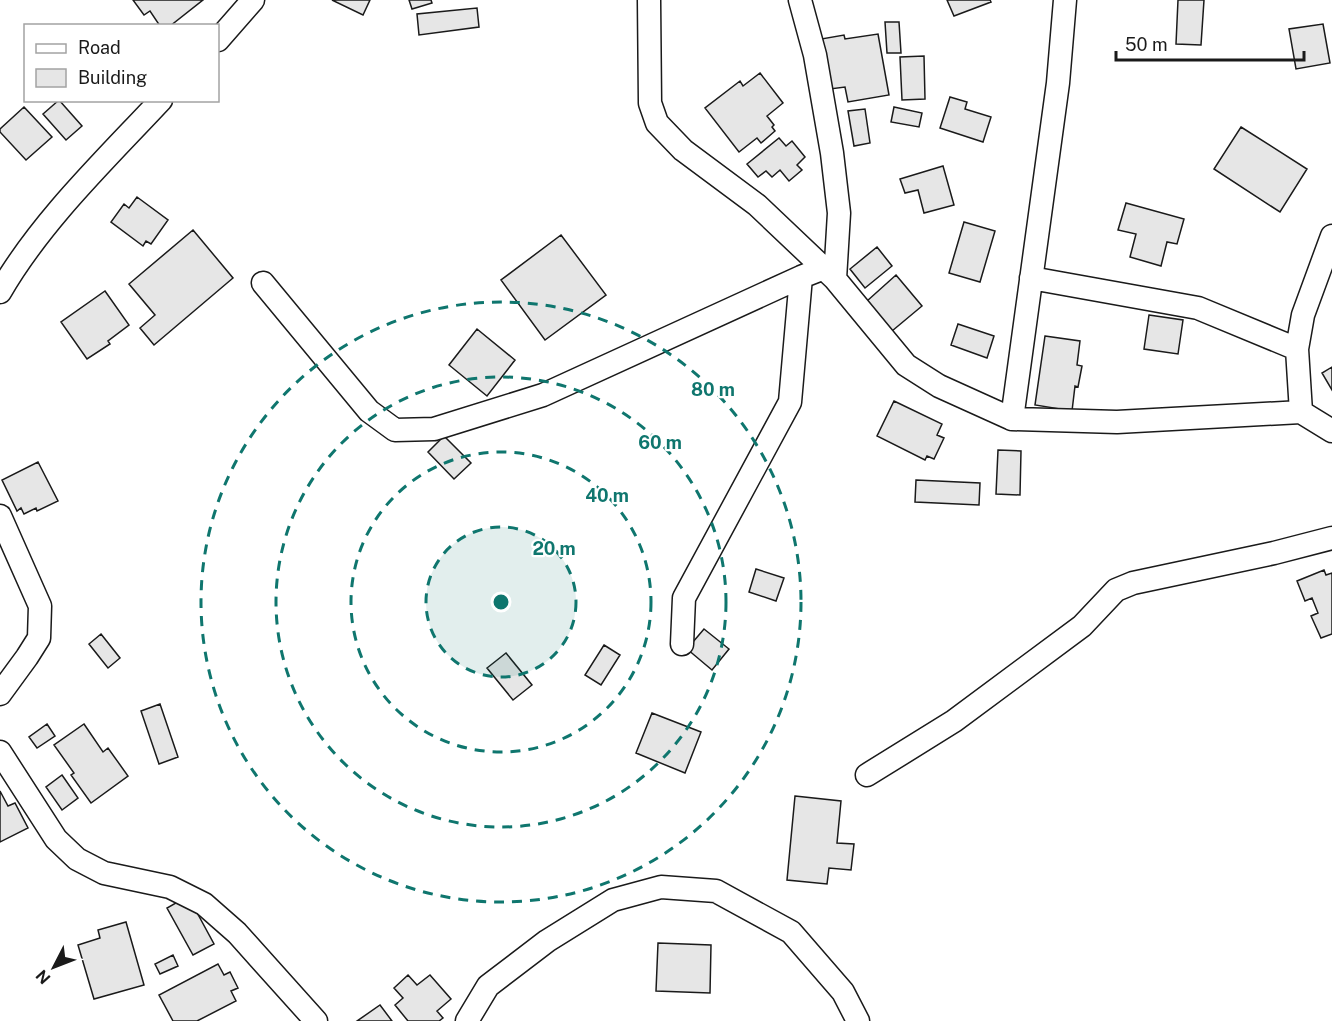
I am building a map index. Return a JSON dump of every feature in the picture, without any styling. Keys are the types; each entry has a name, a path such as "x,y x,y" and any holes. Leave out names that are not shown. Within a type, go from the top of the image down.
{"street":[{"path":"219,39 253,0"},
{"path":"649,0 650,103 657,123 683,150 757,205 830,274 906,365 939,386 1012,419 1117,422 1301,412 1332,431"},
{"path":"800,0 815,55 832,153 839,213 830,274"},
{"path":"1012,419 1058,83 1065,0"},
{"path":"0,292 65,203 159,102"},
{"path":"1301,412 1297,349 1303,315 1332,236"},
{"path":"263,283 369,411 395,429 434,429 543,395 801,277 830,274"},
{"path":"682,644 684,598 790,402 801,277"},
{"path":"1031,278 1148,297 1198,308 1297,349"},
{"path":"0,516 40,606 39,638 0,694"},
{"path":"867,775 954,721 1082,627 1116,590 1133,582 1274,553 1332,538"},
{"path":"0,752 56,839 77,859 104,873 170,887 204,904 237,933 316,1021"},
{"path":"466,1021 488,986 547,941 614,900 661,887 716,891 791,932 843,992 858,1021"}],"building":[{"path":"133,0 203,0 173,24 159,24 150,11 144,15"},
{"path":"332,0 370,0 363,15"},
{"path":"409,0 431,0 432,3 412,9"},
{"path":"947,0 990,0 991,2 954,16"},
{"path":"1178,0 1204,0 1201,45 1176,44"},
{"path":"477,8 479,27 419,35 417,14"},
{"path":"885,22 899,22 901,53 887,53"},
{"path":"1323,24 1330,63 1296,69 1289,29"},
{"path":"878,34 889,95 848,102 845,87 830,89 821,39 844,35 845,39"},
{"path":"924,56 925,99 902,100 900,57"},
{"path":"760,73 783,103 767,116 774,125 772,127 775,131 761,143 757,138 739,152 705,108 740,81 743,86"},
{"path":"950,97 967,102 965,109 991,117 983,142 940,128"},
{"path":"57,102 61,102 82,126 66,140 43,114"},
{"path":"24,107 52,137 26,160 0,132 0,129"},
{"path":"894,107 922,113 919,127 891,122"},
{"path":"865,109 870,143 854,146 848,111"},
{"path":"1241,127 1307,169 1280,212 1214,169"},
{"path":"779,138 786,146 792,141 805,157 797,165 802,170 789,181 780,170 772,177 766,171 758,177 747,164"},
{"path":"943,166 954,205 924,213 918,190 905,193 900,179"},
{"path":"137,197 168,220 151,244 146,241 143,246 111,222 124,204 129,208"},
{"path":"1126,203 1184,219 1177,244 1167,242 1161,266 1130,257 1136,234 1118,230"},
{"path":"964,222 995,231 980,282 949,273"},
{"path":"193,230 233,278 154,345 140,328 155,315 129,284"},
{"path":"561,235 606,295 545,340 501,280"},
{"path":"877,247 892,266 865,288 850,269"},
{"path":"896,275 922,306 892,331 867,301"},
{"path":"105,291 129,325 108,341 110,344 87,359 61,322"},
{"path":"1149,315 1183,320 1178,354 1144,349"},
{"path":"958,324 994,336 987,358 951,345"},
{"path":"477,329 515,360 487,396 449,365"},
{"path":"1045,336 1080,341 1077,365 1082,366 1078,387 1075,386 1072,411 1035,405"},
{"path":"1332,367 1332,390 1322,373"},
{"path":"894,401 942,424 937,435 944,438 934,459 927,456 925,460 877,436"},
{"path":"444,436 471,463 454,479 428,452"},
{"path":"998,450 1021,451 1020,495 996,494"},
{"path":"38,462 58,501 37,511 36,508 24,514 21,508 17,511 2,480"},
{"path":"916,480 980,483 979,505 915,502"},
{"path":"756,569 784,578 776,601 749,592"},
{"path":"1324,570 1326,575 1332,573 1332,634 1321,638 1311,616 1318,613 1312,598 1305,601 1297,581"},
{"path":"704,629 729,649 712,670 687,649"},
{"path":"101,634 120,658 108,668 89,644"},
{"path":"604,645 620,655 601,685 585,675"},
{"path":"506,653 532,685 513,700 487,668"},
{"path":"160,704 178,757 159,764 141,711"},
{"path":"652,713 701,732 685,773 636,753"},
{"path":"47,724 55,736 37,748 29,737"},
{"path":"84,724 103,752 108,748 128,776 91,803 71,775 74,773 54,745"},
{"path":"62,775 78,798 62,810 46,787"},
{"path":"0,791 8,806 15,803 28,828 0,842"},
{"path":"795,796 841,801 837,843 854,844 851,870 829,868 827,884 787,880"},
{"path":"188,896 214,944 193,955 167,908"},
{"path":"126,922 144,985 94,999 78,945 100,938 98,930"},
{"path":"658,943 711,945 710,993 656,991"},
{"path":"173,955 178,966 160,974 155,964"},
{"path":"218,964 224,975 230,972 238,988 231,991 236,1001 197,1021 173,1021 159,995"},
{"path":"408,975 417,985 430,975 451,999 437,1011 443,1018 439,1021 408,1021 395,1005 403,998 394,988"},
{"path":"380,1005 392,1021 357,1021"}]}
